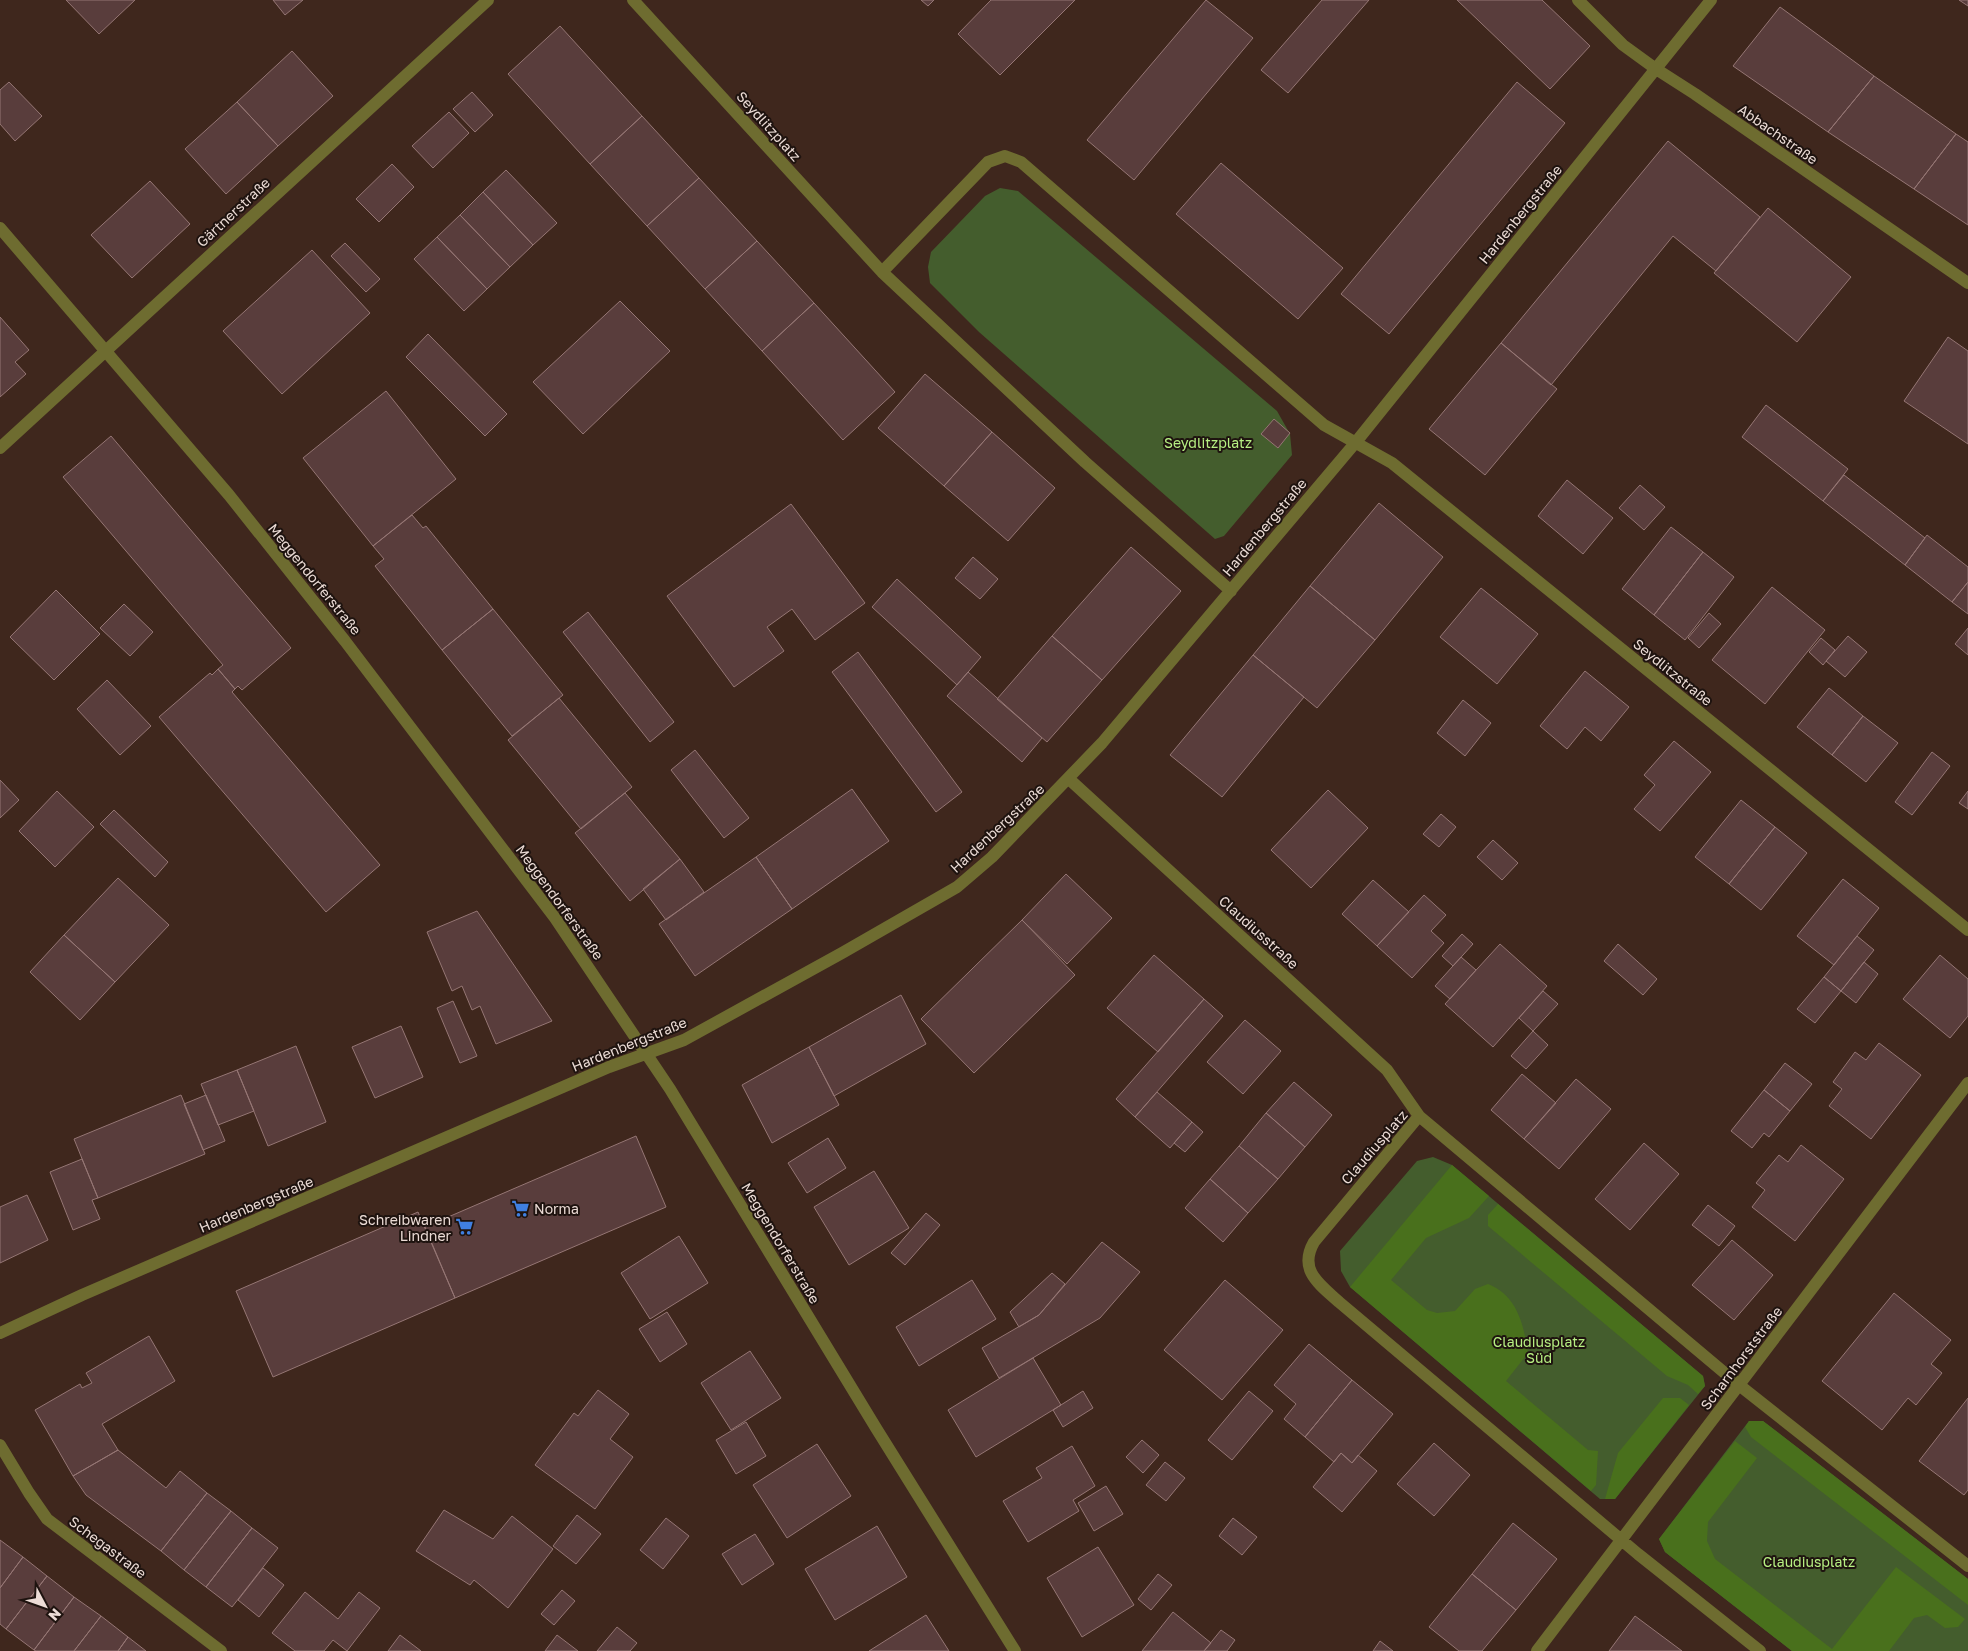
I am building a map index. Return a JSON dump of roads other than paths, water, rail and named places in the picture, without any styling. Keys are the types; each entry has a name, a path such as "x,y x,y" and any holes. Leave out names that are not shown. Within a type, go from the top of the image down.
{"street":[{"name":"Gärtnerstraße","path":"0,448 488,0"},
{"name":"Seydlitzplatz","path":"633,0 882,272 1085,462 1230,591"},
{"name":"Abbachstraße","path":"1578,0 1623,45 1656,70 1695,94 1968,283"},
{"name":"Hardenbergstraße","path":"0,1333 82,1295 600,1071 684,1040 851,949 957,887 992,857 1069,780 1230,591 1356,442 1712,0"},
{"path":"882,272 988,162 1004,156 1021,162 1324,425 1356,442"},
{"name":"Meggendorferstraße","path":"0,228 229,495 345,641 555,918 647,1054 1015,1651"},
{"name":"Seydlitzstraße","path":"1356,442 1400,469 1968,930"},
{"name":"Claudiusstraße","path":"1069,780 1387,1070 1419,1116"},
{"name":"Scharnhorststraße","path":"1537,1651 1740,1386 1968,1083"},
{"name":"Claudiusplatz","path":"1760,1651 1621,1540 1339,1302 1310,1271 1307,1260 1314,1242 1419,1116 1740,1386 1968,1566"},
{"name":"Schegastraße","path":"0,1445 29,1493 47,1518 221,1651"}],"place":[{"name":"Norma","path":"520,1208"},
{"name":"Schreibwaren Lindner","path":"465,1227"}],"park label":[{"name":"Claudiusplatz Süd","path":"1539,1349"}]}
